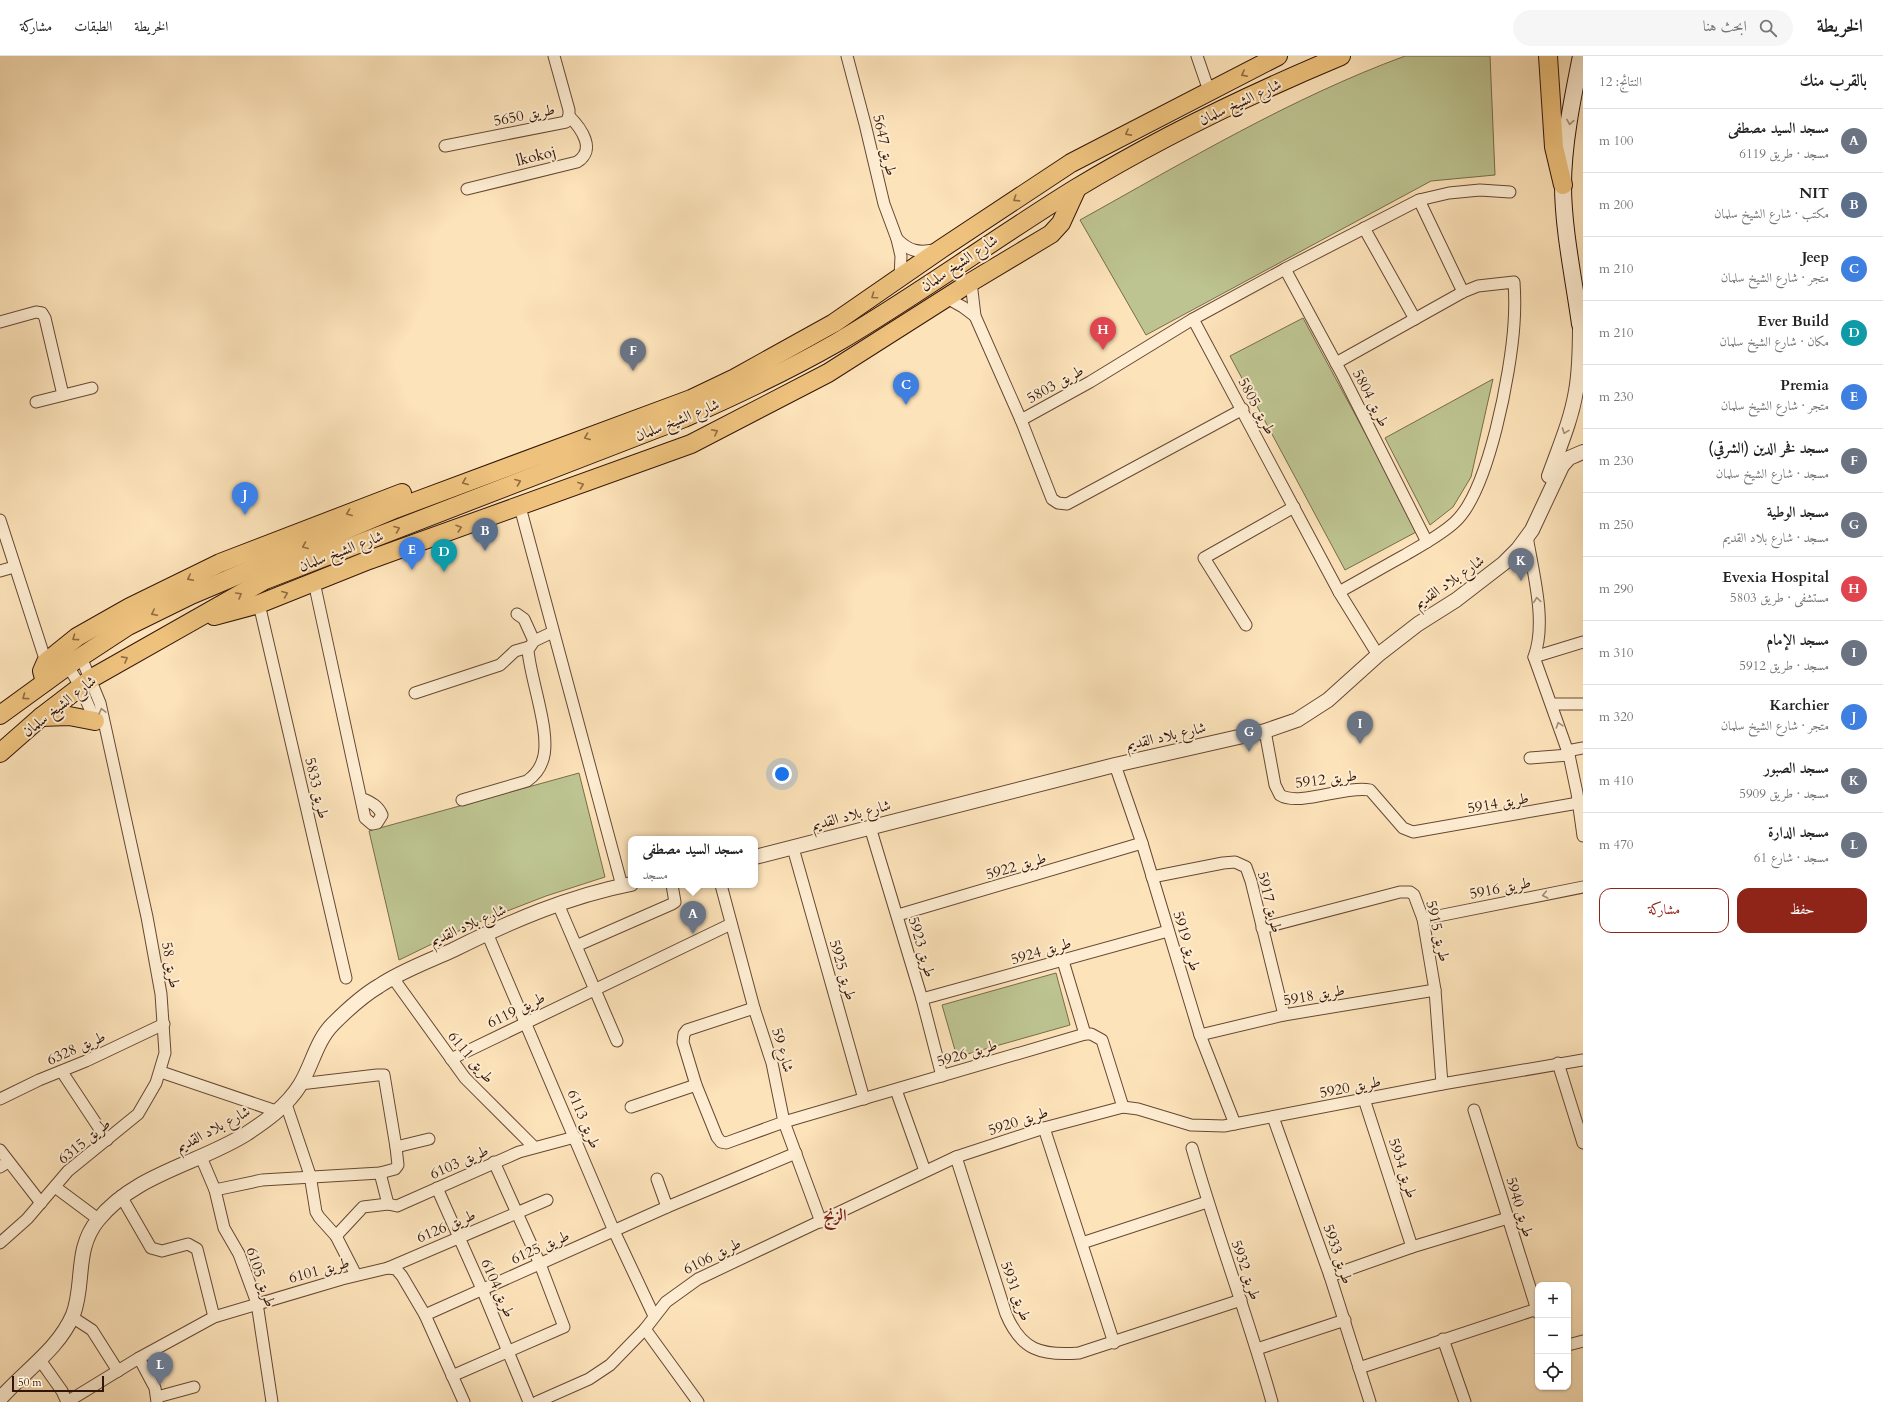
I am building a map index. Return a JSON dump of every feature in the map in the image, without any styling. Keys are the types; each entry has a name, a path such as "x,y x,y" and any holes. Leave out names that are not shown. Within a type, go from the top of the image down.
{"main road":[{"name":"شارع الشيخ سلمان","path":"0,715 75,661 128,626 224,571 585,424 605,421 624,423 691,399 735,378 834,324 941,249 1071,164 1278,56"},
{"name":"شارع الشيخ سلمان","path":"0,753 41,717 86,682 265,580 684,418 748,390 836,343 946,274 1006,232 1077,188 1181,130 1341,56"},
{"path":"1548,56 1554,146 1563,185 1582,327"},
{"path":"1563,185 1568,129 1581,56"},
{"path":"194,621 259,604 369,560 520,507 691,444 828,373 971,282 1051,234 1061,223 1077,188"},
{"path":"684,418 691,444"},
{"path":"45,682 42,671 46,662 77,637 130,606 224,571"},
{"path":"41,717 69,716 95,721"}],"street":[{"name":"طريق 5650","path":"445,146 566,122 569,116 554,56"},
{"name":"طريق 5647","path":"847,56 884,204 897,239 900,256 900,278"},
{"path":"1197,56 1209,91"},
{"name":"lkokoj","path":"467,189 577,162 583,158 587,151 583,131 569,116"},
{"name":"طريق 5803","path":"971,282 975,316 1021,420 1090,382 1193,319 1285,269 1419,200 1449,193 1480,190 1510,192"},
{"path":"1419,200 1463,292"},
{"path":"1364,228 1415,318"},
{"path":"897,239 912,251 922,252 941,249"},
{"name":"طريق 5804","path":"1285,269 1336,363 1427,542"},
{"path":"1336,363 1463,292 1478,286 1514,282 1514,325 1500,411 1487,460 1474,495 1466,509 1455,522 1427,542 1339,592"},
{"path":"946,298 963,307 975,316"},
{"path":"0,322 36,312 42,313 45,318 63,395"},
{"name":"طريق 5805","path":"1193,319 1339,592 1378,656"},
{"name":"شارع بلاد القديم","path":"1527,536 1570,418 1580,367 1582,327"},
{"path":"36,402 92,388"},
{"path":"1021,420 1052,499 1058,503 1067,504 1243,410"},
{"name":"شارع بلاد القديم","path":"758,856 1115,765 1265,731 1308,714 1328,700 1378,656 1418,624 1481,582 1518,549 1534,526 1562,466 1569,458 1583,452"},
{"path":"520,507 616,870 623,886"},
{"path":"1246,624 1204,558 1294,507"},
{"path":"0,520 46,662"},
{"path":"1527,536 1539,619 1539,644 1534,657 1552,704 1568,753 1583,834"},
{"path":"0,571 14,567"},
{"path":"314,582 360,798"},
{"name":"طريق 5833","path":"259,604 346,978"},
{"path":"462,800 527,781 536,774 543,761 544,731 529,656 531,644 524,619 517,614"},
{"path":"415,692 500,665 515,651 553,632"},
{"path":"1534,657 1583,642"},
{"name":"طريق 58","path":"75,661 86,682 100,703 158,969 164,1024 165,1053 161,1072"},
{"name":"طريق 58","path":"75,661 86,682 95,721 108,745"},
{"path":"1552,704 1583,704"},
{"name":"طريق 5912","path":"1265,731 1275,785 1280,795 1291,799 1359,789 1370,790 1403,828 1413,832 1423,831"},
{"path":"1530,758 1568,753 1583,748"},
{"name":"طريق 5919","path":"1115,765 1142,844 1200,1035 1235,1124"},
{"name":"طريق 5914","path":"1423,831 1578,803"},
{"name":"طريق 5923","path":"870,827 898,915 942,1076"},
{"name":"طريق 5922","path":"898,915 1142,844"},
{"name":"طريق 5925","path":"793,848 864,1100"},
{"name":"طريق 5917","path":"1152,878 1200,867 1235,862 1246,867 1251,881 1284,1015"},
{"name":"شارع بلاد القديم","path":"0,1399 16,1381 40,1360 63,1334 76,1307 83,1251 88,1235 98,1219 121,1196 148,1180 200,1157 245,1134 281,1108 300,1084 318,1045 330,1027 361,998 380,984 487,933 558,904 623,886"},
{"name":"طريق 5916","path":"1423,919 1583,887"},
{"path":"576,946 672,904 675,902 673,888"},
{"name":"شارع 59","path":"722,888 754,1008 772,1064 784,1122 820,1222"},
{"name":"طريق 5915","path":"1262,928 1405,891 1414,895 1423,919 1435,990 1442,1084"},
{"path":"558,904 617,1041"},
{"name":"طريق 6119","path":"451,1059 526,1021 731,924"},
{"name":"طريق 5924","path":"922,999 1063,961 1168,930"},
{"name":"طريق 6113","path":"487,933 526,1021 614,1231 654,1316"},
{"path":"1063,961 1085,1034 1097,1036 1104,1046 1123,1108"},
{"name":"طريق 6111","path":"393,978 466,1078 534,1147"},
{"name":"طريق 5918","path":"1200,1035 1284,1015 1435,990"},
{"path":"631,1108 696,1085 683,1042 684,1034 687,1030 754,1008"},
{"name":"طريق 6328","path":"0,1099 39,1080 62,1072 164,1024"},
{"name":"طريق 5926","path":"696,1085 717,1137 721,1142 726,1142 784,1122 864,1100 1085,1034"},
{"name":"طريق 5920","path":"925,1171 956,1157 1044,1128 1123,1108 1138,1109 1191,1125 1213,1127 1273,1117 1442,1084 1583,1060"},
{"path":"1558,1064 1583,1143"},
{"path":"62,1072 107,1140"},
{"path":"161,1072 281,1108 310,1176 319,1217 336,1236 356,1275"},
{"name":"طريق 6315","path":"0,1243 27,1219 82,1158 107,1140 138,1114 161,1072"},
{"path":"215,1190 262,1180 385,1172 395,1169 398,1165 396,1147 384,1075 380,1074 300,1084"},
{"path":"896,1090 925,1171"},
{"name":"طريق 5934","path":"1364,1099 1412,1247"},
{"name":"طريق 5940","path":"1474,1110 1535,1305"},
{"name":"طريق 5933","path":"1273,1117 1345,1320 1370,1402"},
{"path":"1044,1128 1114,1343"},
{"name":"طريق 6103","path":"336,1236 364,1207 388,1204 392,1206 400,1205 494,1162 534,1147 575,1137"},
{"path":"396,1147 429,1139"},
{"name":"طريق 5932","path":"1192,1148 1207,1202 1257,1349 1272,1402"},
{"path":"0,1150 4,1164 41,1202"},
{"name":"طريق 6125","path":"425,1315 482,1288 540,1264 667,1207 796,1153"},
{"name":"طريق 6105","path":"200,1157 215,1190 224,1228 239,1254 257,1303 272,1402"},
{"name":"طريق 5931","path":"956,1157 1006,1314 1012,1328 1022,1340 1034,1350 1062,1354 1079,1353 1114,1343 1241,1300"},
{"path":"452,1376 562,1329 564,1325 540,1264 494,1162"},
{"name":"طريق 6106","path":"537,1402 589,1379 610,1364 645,1329 666,1302 698,1279 925,1171"},
{"path":"385,1172 388,1204"},
{"path":"657,1179 667,1207"},
{"path":"55,1187 98,1219"},
{"name":"طريق 6104","path":"437,1188 482,1288 529,1402"},
{"path":"121,1196 151,1248 162,1251 188,1244 197,1249 214,1317"},
{"name":"طريق 6126","path":"388,1268 547,1200"},
{"path":"1082,1243 1207,1202"},
{"path":"1330,1276 1412,1247 1508,1218"},
{"path":"388,1268 396,1270 402,1276 425,1315 464,1402"},
{"name":"طريق 6101","path":"67,1402 139,1358 214,1317 257,1303 356,1275 388,1268"},
{"path":"1359,1368 1443,1339 1535,1312"},
{"path":"72,1317 92,1330 118,1371"},
{"path":"1257,1349 1345,1320"},
{"path":"645,1329 698,1402"},
{"path":"1443,1339 1465,1402"},
{"path":"1571,1344 1583,1341"},
{"path":"139,1358 152,1381 157,1399 194,1387"},
{"path":"40,1360 62,1391 67,1402"}],"green space":[{"path":"1405,56 1490,56 1495,175 1431,181 1146,335 1080,220 1199,153 1280,111 1321,91"},
{"path":"1303,318 1418,531 1345,570 1230,356"},
{"path":"1493,379 1471,477 1453,507 1430,525 1385,438"},
{"path":"579,773 605,877 546,896 471,925 399,960 369,831"},
{"path":"1056,973 1070,1025 957,1057 942,1005"}],"place":[{"name":"Evexia Hospital","path":"1103,350"},
{"name":"مسجد فخر الدين (الشرقي)","path":"633,371"},
{"name":"Jeep","path":"906,405"},
{"name":"Karchier","path":"245,515"},
{"name":"NIT","path":"485,551"},
{"name":"Premia","path":"412,570"},
{"name":"Ever Build","path":"444,572"},
{"name":"مسجد الصبور","path":"1521,581"},
{"name":"مسجد الإمام","path":"1360,744"},
{"name":"مسجد الوطية","path":"1249,752"},
{"name":"مسجد السيد مصطفى","path":"693,934"},
{"name":"مسجد الدارة","path":"160,1385"}],"district":[{"name":"الزنج","path":"835,1215"}]}
